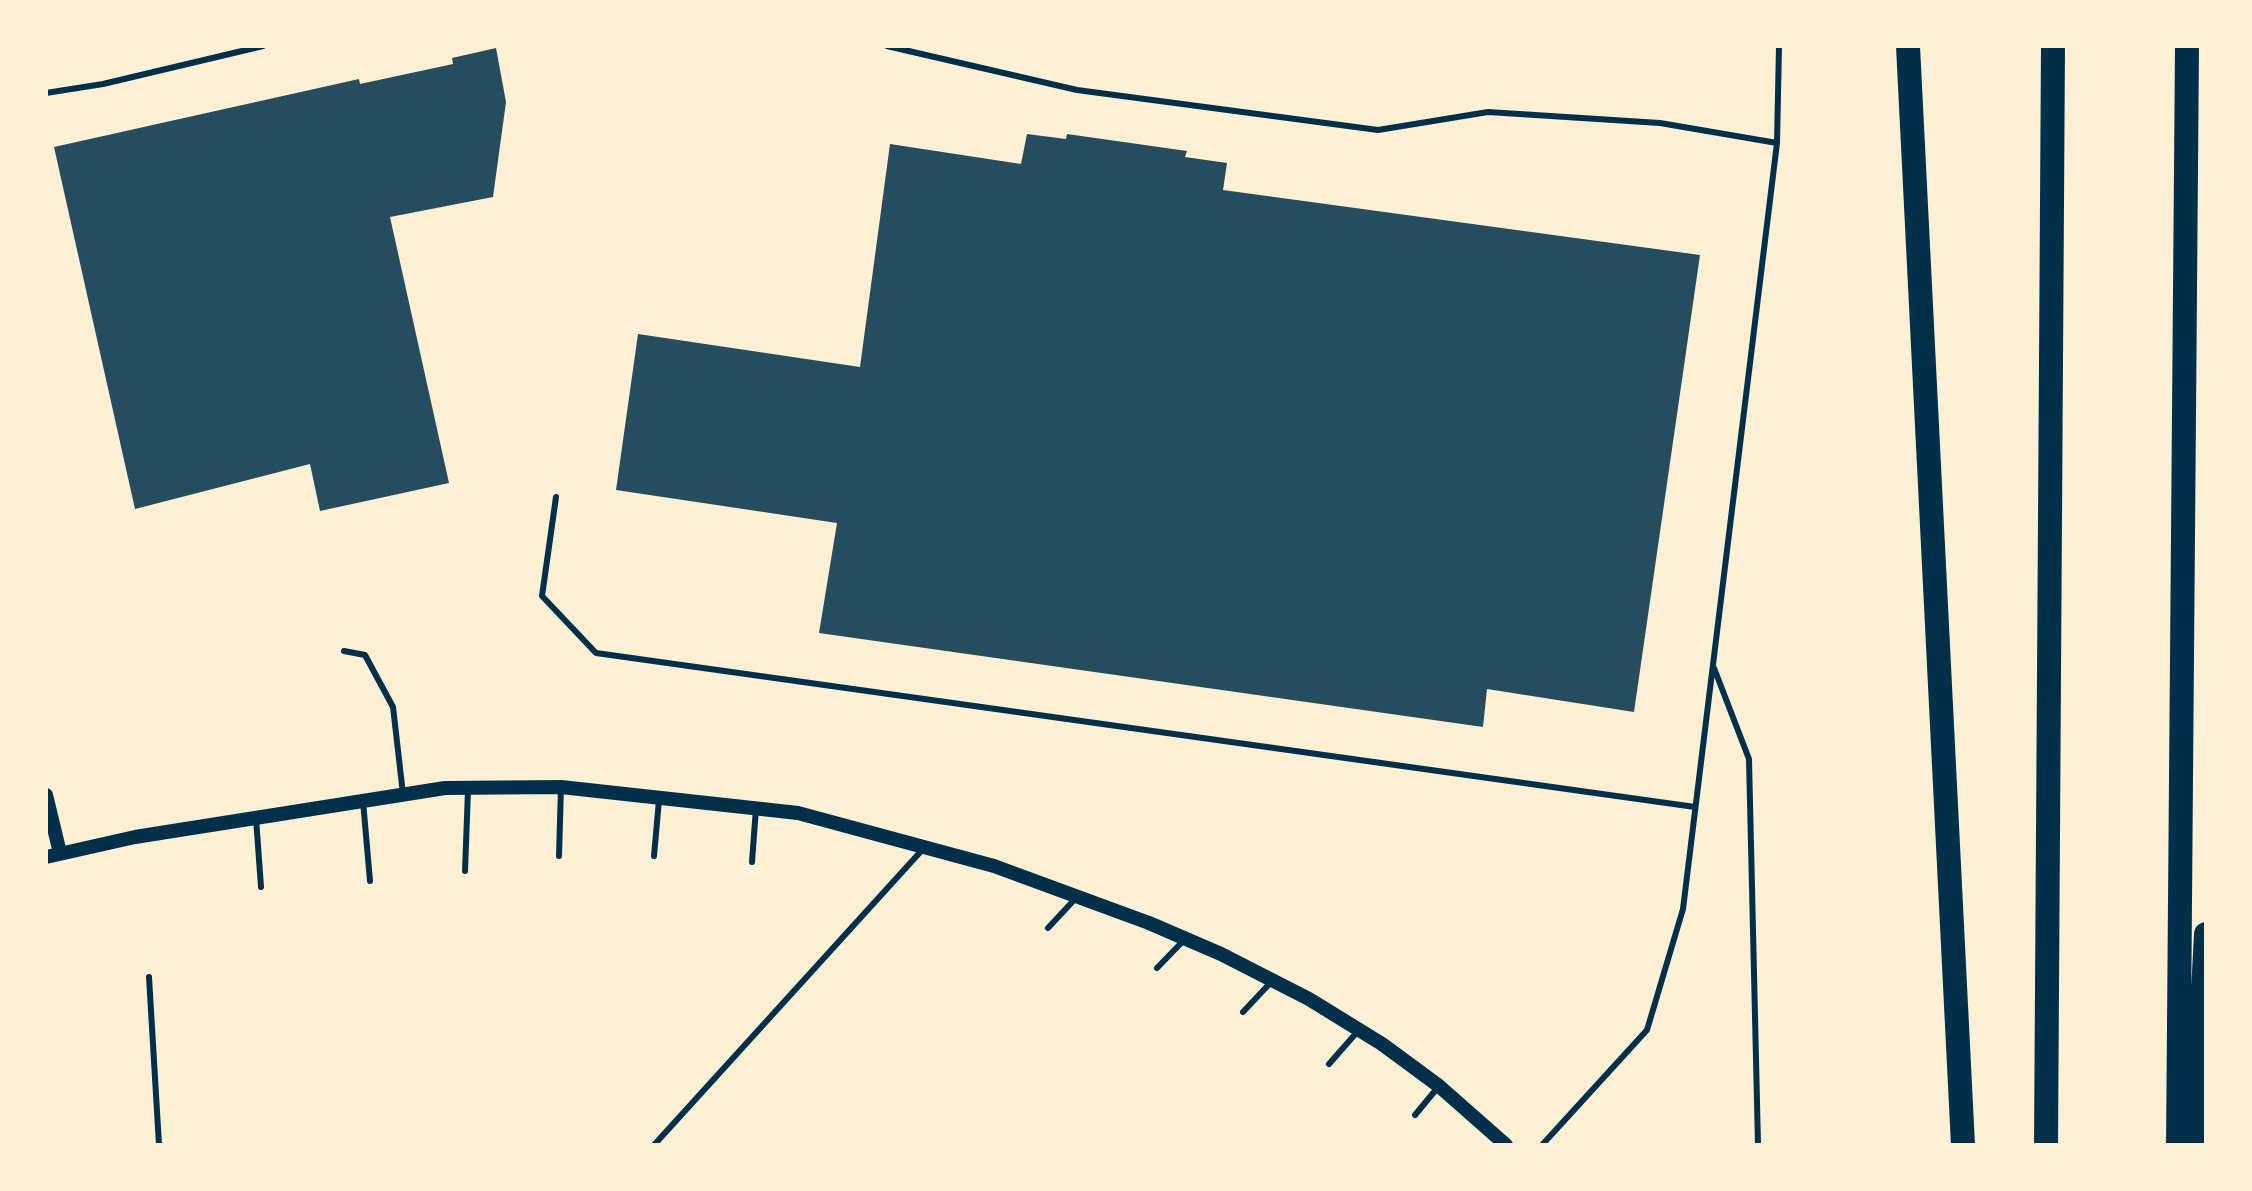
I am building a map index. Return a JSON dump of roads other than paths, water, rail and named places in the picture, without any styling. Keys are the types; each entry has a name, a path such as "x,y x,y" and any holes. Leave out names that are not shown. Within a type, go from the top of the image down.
{"highway":[{"path":"1908,46 1963,1145"},
{"path":"2046,1145 2053,46"},
{"path":"2178,1145 2187,46"},
{"path":"2195,1145 2206,934"}],"street":[{"path":"46,795 53,855 445,788 561,787 798,813 994,866 1185,938 1273,980 1359,1029 1439,1086 1506,1145"}],"lane":[{"path":"46,93 103,84 263,46"},
{"path":"887,46 1077,90 1378,130 1488,112 1660,123 1777,143"},
{"path":"1542,1145 1647,1030 1683,909 1777,143 1779,46"},
{"path":"556,497 542,596 596,653 1695,807"},
{"path":"344,651 365,655 393,707 403,794"},
{"path":"1713,665 1749,759 1758,1145"},
{"path":"559,856 561,787"},
{"path":"465,871 468,790"},
{"path":"654,856 659,797"},
{"path":"363,801 370,881"},
{"path":"752,862 756,808"},
{"path":"256,818 261,887"},
{"path":"654,1145 925,848"},
{"path":"1048,928 1078,896"},
{"path":"1157,968 1185,938"},
{"path":"149,977 159,1145"},
{"path":"1243,1012 1273,980"},
{"path":"1329,1064 1359,1029"},
{"path":"1415,1115 1439,1086"}]}
